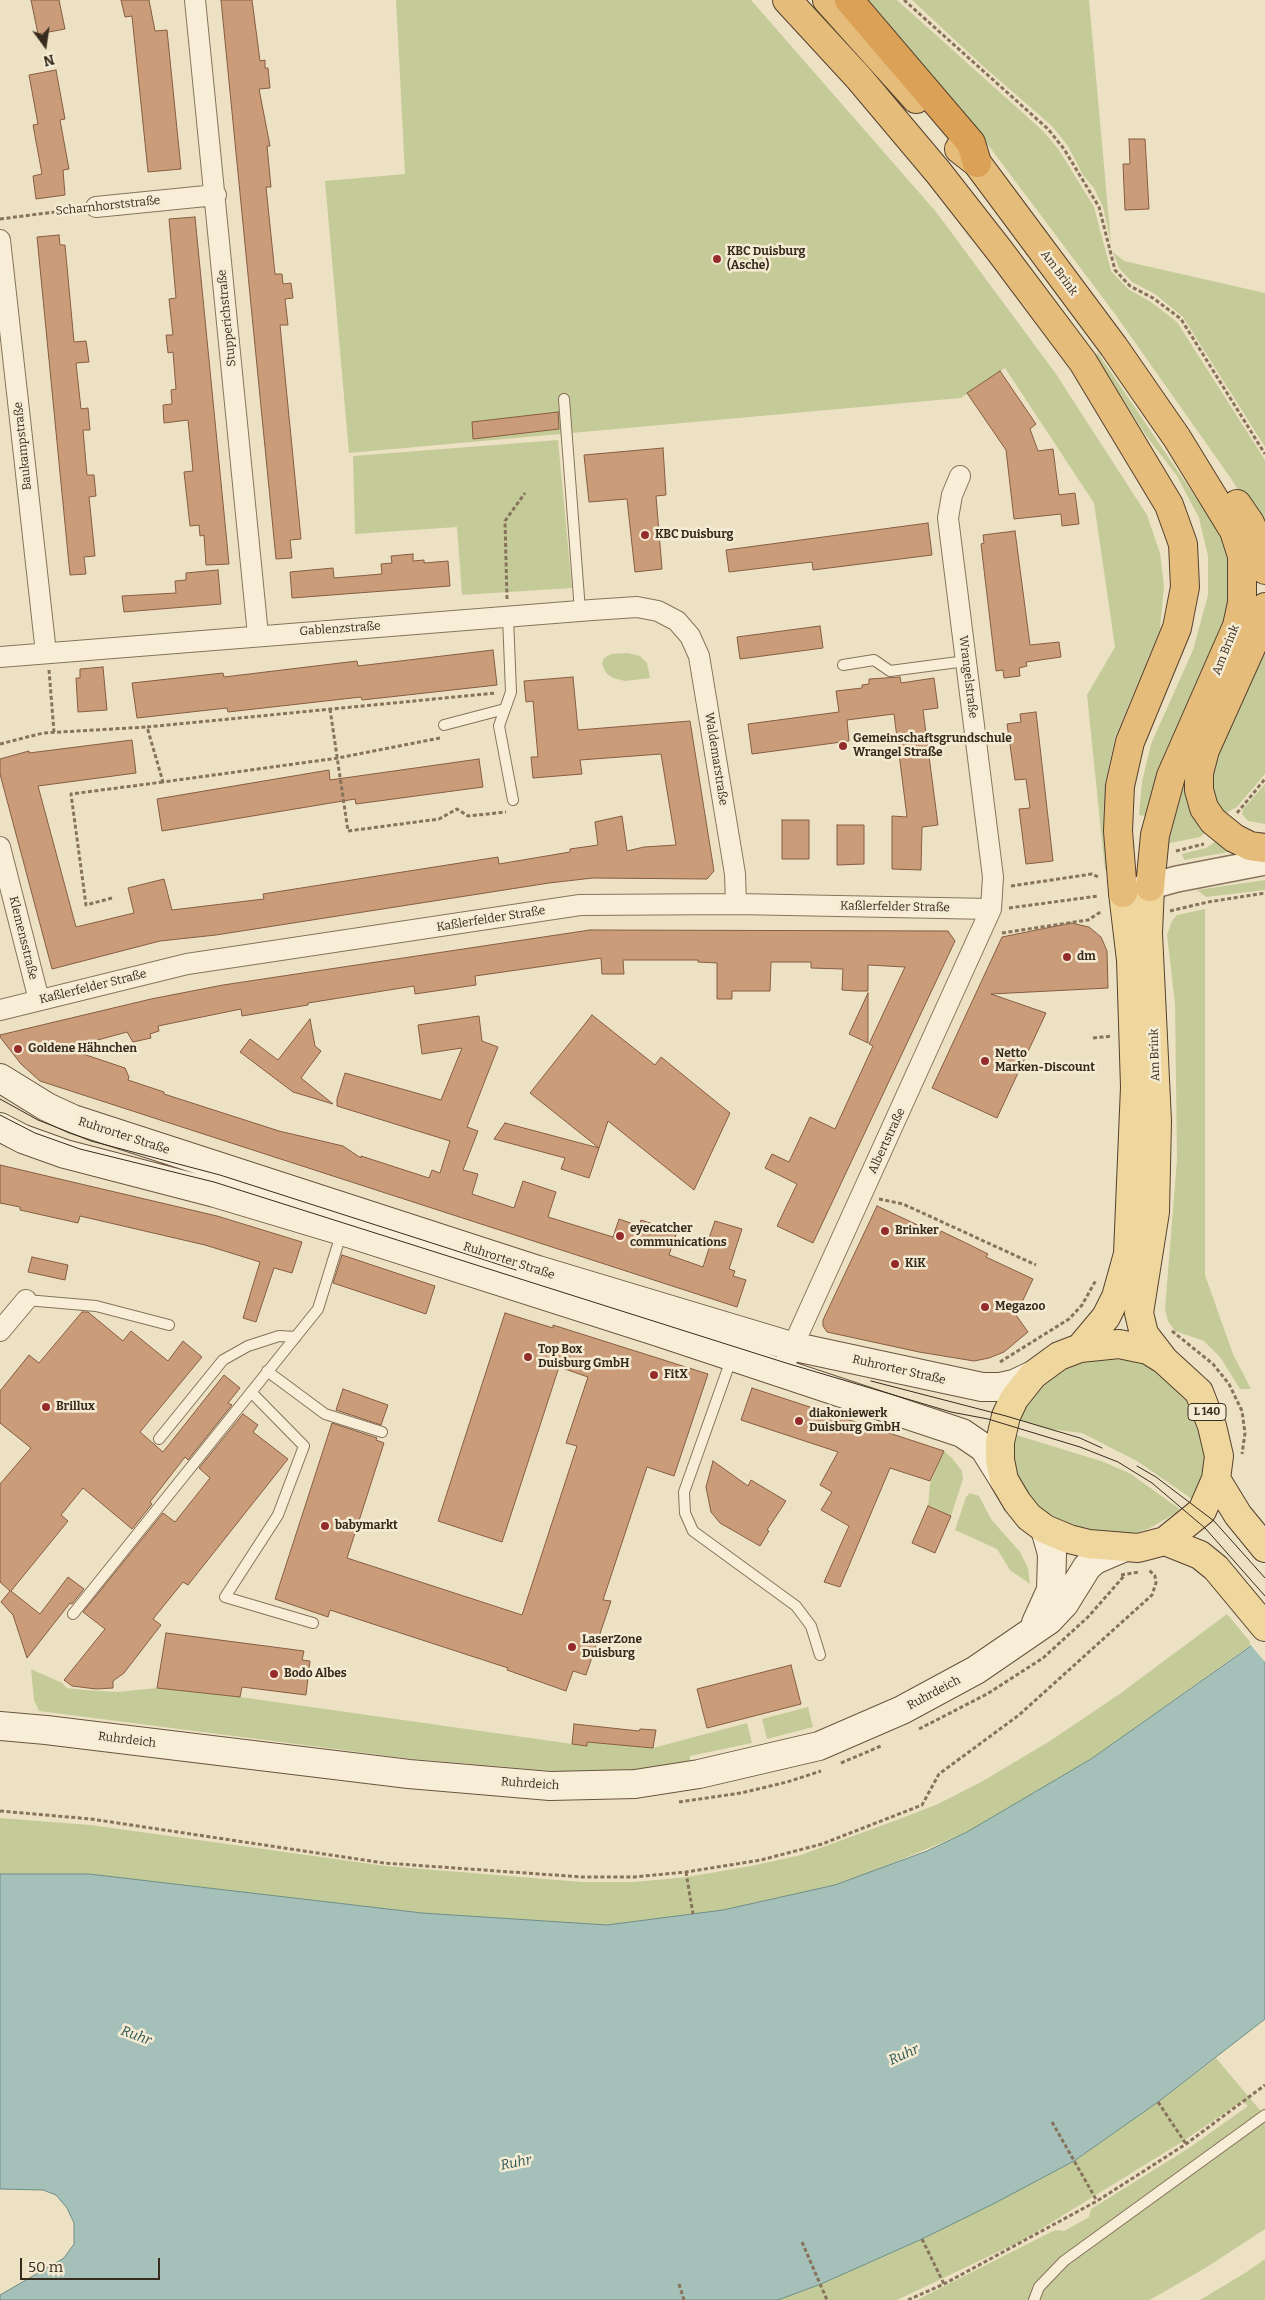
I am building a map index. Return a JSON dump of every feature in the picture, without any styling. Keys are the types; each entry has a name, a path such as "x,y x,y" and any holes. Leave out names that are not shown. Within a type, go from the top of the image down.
{"highway":[{"name":"Am Brink","path":"787,0 858,77 999,250 1083,362 1169,504 1183,544 1185,587 1177,628 1130,742 1120,786 1118,831 1109,900"},
{"name":"Am Brink","path":"827,0 959,150 977,163 1114,347 1177,438 1234,531 1242,556 1242,595 1237,626 1179,754 1163,798 1155,835 1150,887"},
{"path":"849,0 971,143 977,163"},
{"path":"1177,438 1226,488 1250,523 1261,548 1265,570"},
{"path":"1265,607 1259,630 1208,743 1199,773 1199,790 1204,808 1213,821 1234,838 1250,846 1265,848"}],"main road":[{"name":"Am Brink","path":"1150,887 1148,933 1157,1121 1155,1212 1139,1313 1144,1334 1164,1360"},
{"name":"Am Brink","path":"1080,1348 1106,1317 1116,1297 1128,1254 1136,1087 1131,960 1109,900"},
{"name":"Ruhrorter Straße","path":"0,1078 47,1108 73,1119 346,1220 733,1356 962,1433 984,1448 1017,1502 1029,1517 1044,1529 1069,1539 1123,1548 1138,1548 1165,1541 1202,1511 1216,1480 1219,1456 1212,1426 1199,1392 1164,1360 1148,1350 1119,1344 1080,1348 1059,1356 1033,1375 1014,1399 1004,1423 1000,1460 1004,1480"},
{"name":"Ruhrorter Straße","path":"0,1127 23,1139 65,1154 215,1193 346,1220 538,1270 791,1346 982,1387 1000,1387 1033,1375"},
{"path":"1216,1480 1238,1515 1260,1542"},
{"name":"Ruhrdeich","path":"1030,1633 1043,1612 1051,1590 1052,1554 1044,1529"},
{"path":"1165,1541 1200,1555 1216,1568 1265,1627"},
{"name":"Ruhrdeich","path":"0,1726 419,1775 550,1786 635,1784 699,1774 819,1746 927,1697 976,1670 1049,1620 1064,1604 1087,1567 1095,1560 1123,1548"}],"street":[{"name":"Stupperichstraße","path":"195,0 216,195 258,635"},
{"name":"Scharnhorststraße","path":"96,207 216,195"},
{"name":"Baukampstraße","path":"0,240 46,653"},
{"name":"Wrangelstraße","path":"960,476 952,495 948,518 993,877 991,909"},
{"name":"Gablenzstraße","path":"0,657 258,635 637,607 658,611 677,621"},
{"name":"Waldemarstraße","path":"677,621 690,636 699,656 734,874 736,904"},
{"name":"Klemensstraße","path":"0,847 39,1000"},
{"path":"1109,900 1177,878 1265,862"},
{"name":"Kaßlerfelder Straße","path":"0,1010 187,964 580,906 736,904 991,909"},
{"name":"Albertstraße","path":"783,1373 791,1346 905,1103 991,909"},
{"path":"0,1331 26,1300"}],"lane":[{"path":"564,399 580,611"},
{"path":"508,617 511,692 499,726 512,800"},
{"path":"843,665 874,660 890,671 966,661"},
{"path":"444,725 505,709"},
{"path":"73,1614 318,1310 346,1220"},
{"path":"26,1300 96,1306 169,1325"},
{"path":"159,1439 223,1360 256,1343 279,1336 296,1337"},
{"path":"733,1356 684,1492 685,1513 693,1531 796,1606 811,1626 820,1655"},
{"path":"267,1371 325,1414 382,1432"},
{"path":"251,1392 304,1446 278,1515 225,1597 313,1623"},
{"path":"1034,2300 1039,2287 1064,2261 1265,2115"}],"path":[{"path":"904,0 1048,129 1064,149 1099,207 1115,270 1130,286 1153,298 1181,319 1265,454"},
{"name":"Scharnhorststraße","path":"0,219 96,207"},
{"path":"508,617 505,521 525,493"},
{"path":"46,653 52,684 54,732"},
{"path":"0,744 54,732 147,727 511,692"},
{"path":"330,709 348,831 439,819 456,809 468,816 507,812 512,800"},
{"path":"147,727 163,782"},
{"path":"112,898 86,905 71,794 338,758 445,737"},
{"path":"1234,817 1265,779"},
{"path":"1174,911 1208,902 1265,893"},
{"path":"991,909 1109,900"},
{"path":"1000,933 1088,920 1109,900"},
{"path":"1093,1038 1118,1036"},
{"path":"876,1198 903,1204 1036,1265"},
{"path":"1170,1327 1213,1364 1229,1384 1242,1411 1245,1433 1242,1458"},
{"path":"1019,1350 1054,1328"},
{"path":"0,1811 91,1819 384,1863 582,1877 634,1877 686,1872 792,1853 838,1838 922,1805 939,1774 1019,1715 1152,1595 1156,1584 1154,1576 1149,1570"},
{"path":"914,1731 940,1720 987,1694 1043,1658 1088,1617 1124,1575"},
{"path":"838,1765 883,1745"},
{"path":"673,1803 742,1793 787,1782 829,1768"},
{"path":"686,1872 694,1914"},
{"path":"908,2300 944,2284 1097,2201 1186,2144 1265,2085"},
{"path":"1158,2102 1186,2144"},
{"path":"1052,2122 1097,2201"},
{"path":"922,2239 944,2284"},
{"path":"802,2242 827,2300"},
{"path":"679,2284 684,2300"}],"green space":[{"path":"396,0 751,0 937,213 1056,374 1147,515 1160,553 1164,586 1160,629 1115,738 1105,784 1105,832 1109,869 1105,870 1087,695 1115,647 1094,503 1005,368 961,398 349,453 325,181 405,174"},
{"path":"858,0 897,0 1043,131 1059,150 1094,207 1111,271 1128,289 1151,302 1177,322 1265,460 1265,541 1257,520 1232,480 1115,314 979,133"},
{"path":"912,0 1089,0 1111,243 1103,207 1094,188 1083,175 1068,146 1052,126 984,67"},
{"path":"1113,252 1124,261 1265,293 1265,447 1183,317 1155,294 1132,282 1119,268"},
{"path":"1098,353 1221,535 1228,559 1229,604 1223,625 1157,776 1146,816 1139,815 1142,782 1151,744 1193,650 1208,595 1208,556 1199,518 1177,476 1145,434 1095,355"},
{"path":"558,440 572,588 462,595 457,527 355,534 353,456"},
{"path":"1265,632 1265,774 1237,807 1220,816 1213,805 1211,754"},
{"path":"628,653 640,656 647,663 650,678 625,681 613,678 606,673 602,664 604,658 611,654"},
{"path":"1209,726 1210,829 1200,837 1165,844 1175,800"},
{"path":"1265,784 1265,824 1248,821 1242,814 1243,809"},
{"path":"1221,838 1234,851 1184,860 1182,854 1206,848"},
{"path":"1265,880 1265,890 1206,897 1197,890"},
{"path":"1205,909 1205,1275 1233,1354 1251,1389 1240,1389 1220,1357 1204,1341 1175,1331 1168,1321 1165,1309 1177,1160 1175,1004 1167,935 1172,921 1177,915"},
{"path":"1107,1358 1138,1362 1164,1373 1195,1407 1207,1453 1202,1484 1192,1499 1137,1461 1082,1433 1050,1429 1017,1419 1036,1390 1059,1371 1075,1364"},
{"path":"1013,1434 1104,1462 1131,1474 1181,1510 1150,1528 1126,1536 1069,1529 1031,1506 1011,1464"},
{"path":"944,1451 962,1471 963,1479 951,1516 928,1506 930,1484"},
{"path":"970,1493 979,1496 991,1519 1020,1552 1028,1568 1030,1584 1010,1570 997,1549 955,1530 966,1497"},
{"path":"1227,1614 1252,1644 1091,1759 1042,1789 967,1832 874,1871 835,1885 723,1910 607,1925 422,1913 89,1874 0,1874 0,1818 90,1825 386,1866 582,1882 634,1882 687,1877 751,1866 801,1855 897,1820 938,1804 983,1781 1050,1741 1121,1693"},
{"path":"31,1669 62,1683 67,1688 117,1692 157,1688 240,1697 587,1746 587,1742 653,1748 747,1723 752,1743 690,1756 690,1762 633,1771 552,1771 413,1759 39,1711 34,1700"},
{"path":"808,1707 813,1727 767,1739 762,1719"},
{"path":"1216,2058 1265,2116 1265,2229 1207,2267 1155,2297 1149,2300 917,2300 1055,2230 1064,2231 1089,2217 1091,2209 1189,2148 1248,2106 1242,2101 1182,2142 1023,2240 897,2300 778,2300 821,2284 922,2239 1074,2161 1158,2102"},
{"path":"1265,2259 1265,2300 1200,2300 1245,2273"}],"water":[{"name":"Ruhr","path":"1265,1636 1265,2019 1158,2102 1074,2161 995,2203 922,2239 821,2284 778,2300 0,2300 0,2295 64,2258 74,2244 74,2223 67,2208 56,2195 43,2190 0,2189 0,1874 89,1874 422,1913 607,1925 723,1910 835,1885 927,1851 967,1832 1091,1759"}],"pier":[{"path":"1265,1634 1265,1662 1249,1643"}],"building":[{"path":"31,0 59,0 65,29 38,34"},
{"path":"121,0 149,0 155,31 167,30 181,169 148,172 132,16 125,17"},
{"path":"221,0 252,0 260,61 265,60 265,68 268,68 270,88 259,89 270,146 267,146 271,187 266,187 275,274 282,274 283,284 291,283 293,298 285,299 288,325 280,325 301,539 290,540 292,558 276,559"},
{"path":"56,70 65,119 60,120 69,169 63,170 65,195 36,199 33,176 42,174 33,125 38,124 29,75"},
{"path":"1129,139 1145,139 1149,209 1125,210 1123,164 1130,164"},
{"path":"195,217 229,564 206,565 204,535 200,536 199,525 190,526 184,472 193,471 188,420 164,423 163,405 172,404 171,390 176,389 173,352 168,353 166,335 173,335 169,299 176,298 169,219"},
{"path":"59,235 60,245 65,245 74,342 86,341 89,362 76,363 81,409 88,408 90,430 83,430 87,475 94,475 96,496 89,497 95,556 84,557 86,574 70,575 37,237"},
{"path":"1000,371 1036,424 1030,429 1038,451 1053,449 1059,495 1075,493 1079,524 1062,526 1061,514 1014,519 1006,450 967,393"},
{"path":"558,412 559,429 473,439 472,422"},
{"name":"KBC Duisburg","path":"663,448 666,495 656,496 662,569 635,572 627,499 589,502 584,455"},
{"path":"928,523 932,555 813,570 812,562 729,572 726,550"},
{"path":"1015,531 1030,645 1059,642 1061,657 1026,662 1027,666 1019,668 1020,676 1004,678 1003,670 996,671 981,544 984,543 983,535"},
{"path":"413,554 413,561 424,560 424,563 448,561 450,586 292,598 290,572 333,568 334,578 382,574 381,564 392,563 391,556"},
{"path":"218,570 221,604 124,612 122,596 176,593 175,581 186,580 186,573"},
{"path":"820,626 823,648 740,659 737,637"},
{"path":"493,650 497,685 362,700 361,697 228,712 227,708 137,718 132,683 223,673 224,677 357,661 358,666"},
{"path":"103,667 107,710 78,712 76,678 80,678 80,669"},
{"path":"573,677 578,730 690,721 714,871 707,879 593,878 549,883 216,935 160,941 52,969 0,774 0,759 29,751 29,753 132,740 136,773 38,786 76,927 134,913 128,888 164,879 172,910 264,899 263,894 498,857 499,864 570,852 570,849 598,845 595,822 622,816 627,851 644,847 676,845 661,754 580,760 582,774 533,778 531,757 538,757 533,701 526,702 524,681"},
{"path":"900,677 901,683 934,678 938,708 923,710 938,825 922,827 921,870 892,869 892,816 907,817 894,714 847,720 849,741 752,754 748,724 839,712 836,691 862,688 862,685 869,684 869,679"},
{"path":"1036,712 1053,861 1026,864 1019,809 1030,808 1026,779 1015,780 1007,724 1021,722 1020,714"},
{"path":"479,759 483,787 356,804 355,799 162,831 157,799 329,770 330,780"},
{"path":"782,820 809,820 809,859 782,859"},
{"path":"837,825 864,825 864,864 837,865"},
{"path":"1071,923 1089,927 1101,937 1107,951 1108,988 991,994 1046,1013 997,1118 932,1088 1002,937"},
{"path":"590,930 948,931 955,941 813,1243 777,1226 797,1184 765,1168 772,1154 789,1162 810,1117 835,1129 873,1046 869,1044 905,967 868,965 868,991 856,991 842,990 843,969 811,968 811,962 771,962 770,991 732,991 732,999 717,999 717,963 698,962 698,960 623,960 624,974 602,974 601,958 475,976 476,985 415,994 414,986 242,1016 241,1009 158,1026 159,1031 150,1034 151,1038 133,1042 127,1032 72,1047 88,1053 83,1054 125,1068 129,1077 128,1080 164,1092 164,1094 279,1131 343,1146 361,1158 361,1156 429,1178 432,1170 440,1173 450,1141 337,1106 337,1099 345,1073 441,1100 462,1048 422,1054 418,1025 479,1016 482,1041 498,1047 467,1127 478,1131 463,1170 478,1174 472,1194 514,1208 523,1181 556,1192 548,1217 613,1237 619,1219 639,1226 641,1220 677,1232 669,1255 703,1267 712,1239 709,1238 715,1221 742,1229 729,1269 735,1271 733,1276 746,1280 737,1307 40,1081 21,1064 0,1037 0,1035 151,999 223,985"},
{"path":"868,993 868,1043 849,1034"},
{"path":"592,1015 655,1065 661,1057 730,1113 694,1190 608,1121 599,1148 530,1093"},
{"path":"310,1019 315,1046 321,1051 301,1078 333,1104 293,1092 240,1052 250,1039 278,1060"},
{"path":"505,1123 599,1148 589,1178 561,1169 565,1158 494,1139"},
{"path":"0,1165 217,1216 302,1242 292,1273 274,1268 256,1322 243,1318 260,1262 205,1245 80,1216 78,1223 20,1210 20,1207 0,1203"},
{"path":"877,1206 939,1235 941,1231 988,1254 986,1257 1033,1279 1016,1315 1028,1332 1004,1352 974,1361 919,1352 827,1332 823,1326 823,1320"},
{"path":"342,1255 435,1286 426,1314 333,1283"},
{"path":"32,1257 68,1265 65,1280 28,1272"},
{"path":"82,1312 88,1312 123,1341 131,1331 168,1361 183,1341 202,1357 140,1432 163,1452 224,1375 240,1388 228,1403 232,1405 188,1460 185,1457 150,1502 152,1504 132,1529 83,1488 61,1515 68,1521 11,1591 40,1614 68,1577 84,1589 72,1604 70,1603 27,1658 13,1615 1,1602 10,1591 0,1582 0,1484 31,1448 0,1423 0,1391 29,1355 39,1363"},
{"path":"505,1313 553,1328 553,1325 708,1374 674,1476 647,1467 603,1600 611,1601 586,1675 573,1671 566,1691 507,1670 508,1668 330,1610 328,1617 275,1599 332,1423 377,1438 376,1440 384,1443 347,1558 522,1615 577,1446 566,1443 588,1377 559,1367 502,1542 438,1521"},
{"path":"752,1388 944,1451 930,1481 890,1468 840,1587 824,1582 849,1526 821,1510 832,1492 820,1485 838,1452 741,1420"},
{"path":"343,1389 388,1405 381,1425 336,1410"},
{"path":"243,1414 258,1425 253,1432 288,1459 188,1585 183,1582 153,1619 161,1625 124,1673 113,1681 113,1688 96,1689 72,1686 64,1680 105,1629 83,1612 163,1513 175,1522 210,1478 199,1468"},
{"path":"713,1461 748,1486 751,1480 786,1501 767,1530 769,1531 760,1546 720,1523 711,1512 706,1487"},
{"path":"928,1506 951,1516 935,1553 912,1543"},
{"path":"166,1633 304,1651 302,1660 310,1661 306,1695 242,1687 240,1697 157,1688"},
{"path":"791,1665 801,1704 707,1728 697,1689"},
{"path":"574,1724 639,1731 640,1729 656,1730 653,1748 587,1742 587,1746 572,1744"}],"tram line":[{"path":"0,1099 38,1120 91,1141 220,1175 516,1270"},
{"path":"0,1115 35,1133 80,1149 214,1182 786,1363 951,1412 988,1419 1080,1447 1118,1462 1152,1483 1205,1528 1265,1596"},
{"path":"871,1381 1006,1416 1080,1438 1102,1448"},
{"path":"1137,1466 1156,1477 1214,1521 1265,1578"}],"place":[{"name":"KBC Duisburg (Asche)","path":"717,259"},
{"name":"KBC Duisburg","path":"645,535"},
{"name":"Gemeinschaftsgrundschule Wrangel Straße","path":"843,746"},
{"name":"dm","path":"1067,957"},
{"name":"Goldene Hähnchen","path":"18,1049"},
{"name":"Netto Marken-Discount","path":"985,1061"},
{"name":"Brinker","path":"885,1231"},
{"name":"eyecatcher communications","path":"620,1236"},
{"name":"KiK","path":"895,1264"},
{"name":"Megazoo","path":"985,1307"},
{"name":"Top Box Duisburg GmbH","path":"528,1357"},
{"name":"FitX","path":"654,1375"},
{"name":"Brillux","path":"46,1407"},
{"name":"diakoniewerk Duisburg GmbH","path":"799,1421"},
{"name":"babymarkt","path":"325,1526"},
{"name":"LaserZone Duisburg","path":"572,1647"},
{"name":"Bodo Albes","path":"274,1674"}]}
